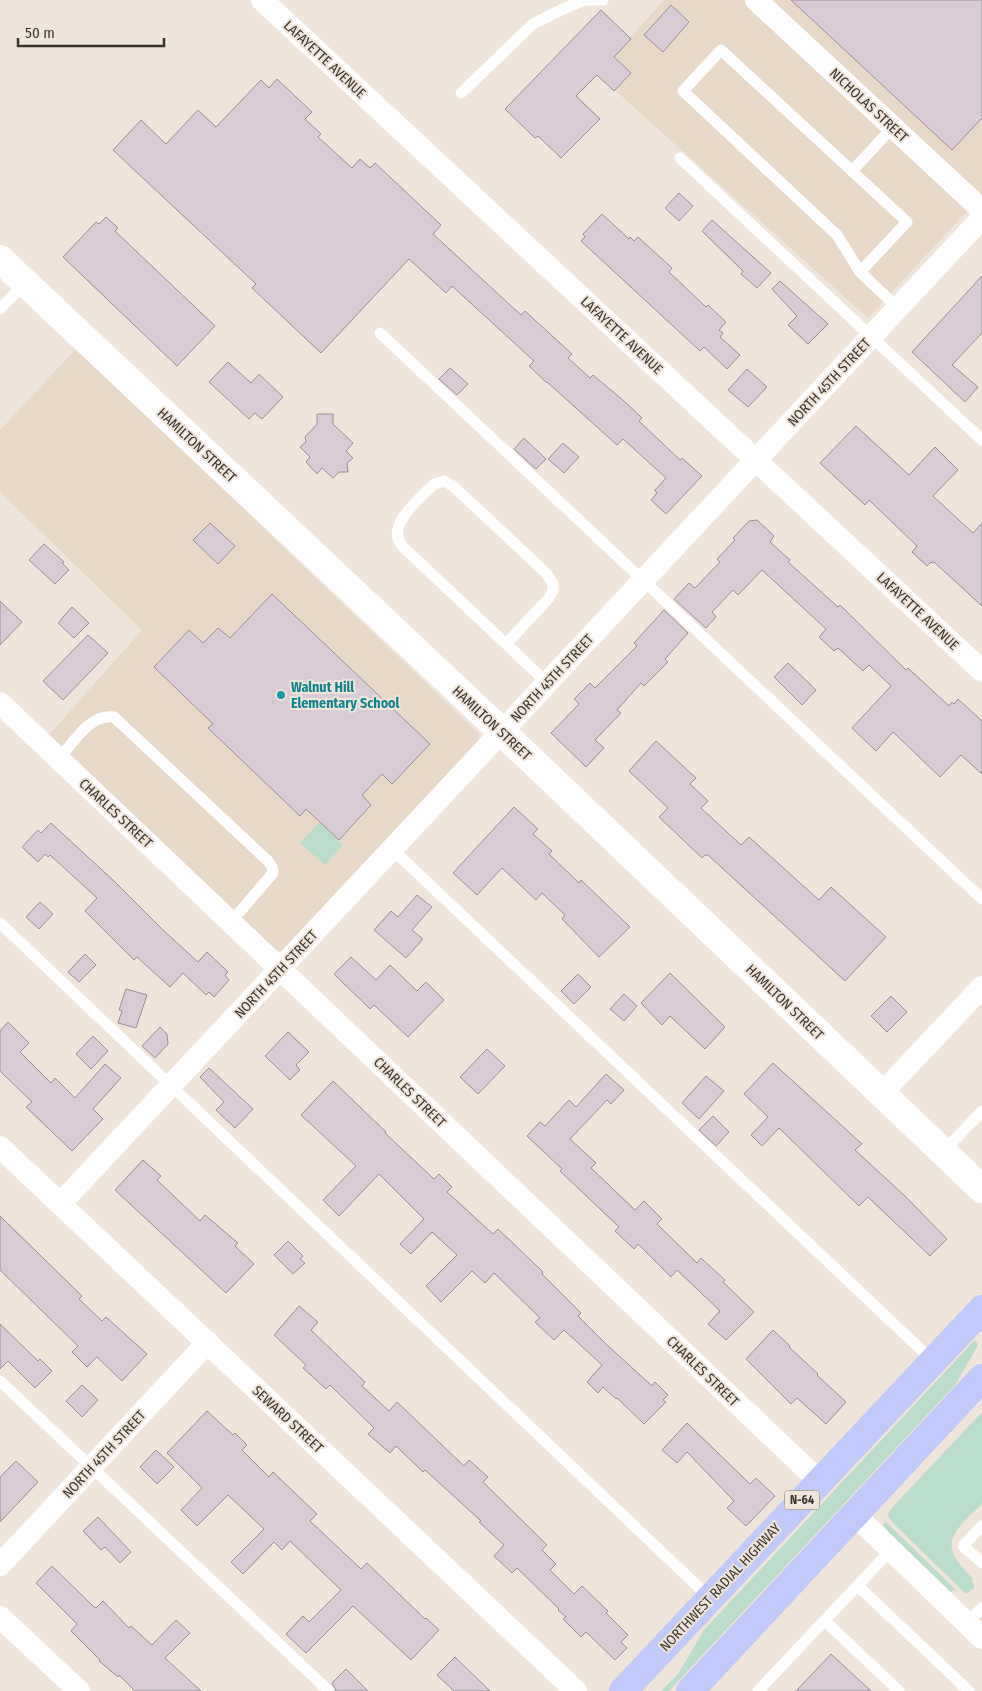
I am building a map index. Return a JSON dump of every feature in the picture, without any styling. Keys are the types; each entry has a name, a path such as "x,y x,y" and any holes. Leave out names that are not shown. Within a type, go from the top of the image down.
{"main road":[{"name":"HAMILTON STREET","path":"0,259 502,732 982,1189"},
{"name":"NORTHWEST RADIAL HIGHWAY","path":"622,1691 982,1309"},
{"path":"690,1691 982,1378"}],"street":[{"name":"LAFAYETTE AVENUE","path":"262,0 982,671"},
{"name":"NICHOLAS STREET","path":"756,0 982,210"},
{"name":"NORTH 45TH STREET","path":"60,1204 982,218"},
{"name":"CHARLES STREET","path":"0,703 819,1481"},
{"path":"882,1093 982,987"},
{"name":"SEWARD STREET","path":"0,1147 576,1691"},
{"name":"NORTH 45TH STREET","path":"0,1565 208,1342"},
{"path":"855,1514 891,1550 977,1623"},
{"path":"0,1617 79,1691"}],"lane":[{"path":"461,93 533,24 585,0 603,0"},
{"path":"860,272 907,222 721,50 683,91 837,235 860,272 898,308"},
{"path":"852,171 893,127"},
{"path":"680,158 982,440"},
{"path":"0,309 25,282"},
{"path":"380,333 982,899"},
{"path":"506,644 549,598 554,584 546,573 458,491 447,482 438,481 402,518 397,533 399,542 506,644 547,683"},
{"path":"59,759 89,724 98,718 114,717 268,861 273,873 231,922"},
{"path":"392,849 933,1361"},
{"path":"0,923 710,1598"},
{"path":"943,1152 981,1115"},
{"path":"0,1381 329,1691"},
{"path":"982,1526 963,1546 982,1563"},
{"path":"758,1691 891,1550"},
{"path":"858,1586 969,1691"},
{"path":"825,1621 898,1691"}],"shaded area":[{"path":"664,0 982,0 982,195 868,318 597,74"},
{"path":"76,349 478,733 479,738 476,745 284,950 279,951 274,948 49,735 142,630 0,492 0,430"}],"green space":[{"path":"320,822 343,845 325,865 300,843"},
{"path":"974,1341 978,1345 955,1385 669,1691 661,1691 678,1674 704,1630"},
{"path":"982,1412 982,1503 956,1531 952,1539 955,1556 973,1579 974,1588 966,1594 888,1516 889,1511"},
{"path":"886,1522 958,1592 953,1590 951,1592 886,1530 883,1524"}],"building":[{"path":"791,0 982,0 982,118 952,150"},
{"path":"671,5 689,22 663,52 644,35"},
{"path":"601,10 631,39 614,57 631,73 614,91 597,75 576,96 600,119 561,158 538,136 535,138 505,109"},
{"path":"277,79 312,112 305,119 321,134 318,137 352,168 360,159 370,168 375,163 441,225 433,234 521,315 525,311 572,354 568,358 590,378 593,375 624,401 642,418 639,421 680,460 682,458 702,476 666,514 651,500 657,493 655,490 666,478 623,439 617,445 547,383 529,366 534,361 452,286 446,293 409,259 321,353 252,288 256,284 113,150 141,120 166,144 198,110 216,127 261,80 269,88"},
{"path":"679,193 693,206 679,221 665,208"},
{"path":"602,214 629,239 630,237 634,241 638,237 672,268 669,272 706,307 708,305 726,322 719,330 723,333 720,337 740,355 727,369 704,347 700,351 581,241 585,237 583,234"},
{"path":"106,217 118,228 115,231 215,326 177,366 63,257 96,222 99,224"},
{"path":"712,220 771,273 757,288 741,274 743,271 702,231"},
{"path":"982,276 982,333 952,365 978,387 965,402 912,352"},
{"path":"780,281 828,324 808,344 788,325 797,316 772,289"},
{"path":"228,362 251,383 259,374 283,397 262,419 255,413 249,419 209,382"},
{"path":"450,368 468,384 457,395 439,379"},
{"path":"747,369 767,387 748,407 728,390"},
{"path":"317,414 333,414 333,424 353,443 346,451 353,458 347,463 348,472 339,472 333,478 322,468 317,474 306,462 310,457 300,447 306,442 305,437 317,424"},
{"path":"856,426 909,475 935,447 958,470 933,496 973,533 982,523 982,606 934,562 927,566 912,552 917,546 869,500 865,505 820,463"},
{"path":"524,438 546,459 536,469 514,449"},
{"path":"563,443 579,457 564,473 548,459"},
{"path":"757,520 774,536 770,542 790,560 788,562 838,607 840,605 906,670 908,668 949,706 958,699 982,721 982,774 961,755 940,777 893,732 876,751 852,728 891,686 869,665 863,671 838,648 834,651 819,637 826,629 762,570 738,595 733,590 712,612 716,617 706,628 674,599 689,583 695,588 720,562 717,559 735,540 733,538 749,521"},
{"path":"210,523 235,546 218,564 193,540"},
{"path":"44,544 64,562 62,563 69,570 55,584 29,560"},
{"name":"Walnut Hill Elementary School","path":"272,594 430,744 392,784 382,774 362,795 371,805 339,840 306,809 300,816 208,728 213,724 154,667 189,630 203,643 218,628 230,638"},
{"path":"0,601 22,622 0,645"},
{"path":"72,607 89,623 74,638 58,623"},
{"path":"664,610 688,633 665,659 668,662 644,686 641,683 617,710 621,713 595,740 604,748 586,767 551,733 579,704 574,699 590,683 595,688 637,646 634,643"},
{"path":"88,635 108,653 63,700 43,681"},
{"path":"788,663 816,690 802,705 774,677"},
{"path":"656,741 696,778 690,784 708,801 701,808 741,845 749,837 819,900 831,887 886,937 845,981 708,855 702,858 659,817 668,808 629,771"},
{"path":"514,807 538,829 533,834 552,851 549,854 579,883 581,880 630,927 599,957 562,919 565,915 542,893 536,900 502,868 477,895 453,873"},
{"path":"51,823 198,962 207,952 228,972 225,975 229,980 214,997 209,992 206,995 183,973 170,987 137,957 134,960 85,911 97,898 50,855 48,857 45,854 38,862 22,847 38,830 41,833"},
{"path":"417,895 432,907 412,930 423,939 406,958 374,930 391,911 398,917"},
{"path":"40,902 53,914 39,929 26,917"},
{"path":"85,954 96,965 79,982 68,972"},
{"path":"351,957 376,980 390,965 417,991 426,982 444,1000 408,1037 374,1005 370,1009 334,974"},
{"path":"670,973 725,1027 705,1049 670,1016 662,1025 641,1003"},
{"path":"578,974 591,987 574,1004 561,991"},
{"path":"126,989 147,995 136,1028 118,1023 122,1011 119,1010"},
{"path":"624,994 637,1006 624,1021 610,1009"},
{"path":"891,996 907,1012 887,1032 871,1016"},
{"path":"8,1022 29,1043 20,1052 51,1083 55,1078 75,1098 105,1064 121,1078 93,1109 103,1119 72,1151 26,1107 32,1102 0,1071 0,1031"},
{"path":"160,1027 167,1034 168,1044 155,1058 142,1046"},
{"path":"288,1032 309,1052 296,1065 300,1070 290,1080 265,1056"},
{"path":"93,1036 108,1051 91,1069 76,1054"},
{"path":"487,1049 505,1066 478,1094 460,1077"},
{"path":"773,1063 862,1144 855,1150 906,1197 947,1239 930,1256 868,1197 859,1206 779,1128 762,1146 751,1135 768,1117 744,1094"},
{"path":"209,1068 253,1109 235,1128 216,1110 224,1102 200,1077"},
{"path":"606,1074 624,1090 611,1104 607,1100 570,1139 596,1163 591,1168 635,1210 644,1201 662,1219 657,1224 697,1263 701,1258 725,1280 723,1282 754,1312 726,1340 708,1324 720,1311 677,1270 671,1277 638,1244 634,1249 615,1231 619,1227 560,1171 562,1169 527,1136 540,1122 545,1126 569,1100 576,1107"},
{"path":"706,1076 724,1091 699,1119 682,1103"},
{"path":"333,1081 434,1179 439,1174 452,1187 447,1192 493,1234 498,1229 543,1272 542,1274 581,1313 578,1316 606,1344 652,1386 655,1382 668,1395 663,1400 666,1402 644,1424 603,1387 598,1393 587,1382 602,1365 564,1330 554,1340 535,1322 540,1318 494,1273 485,1283 472,1271 441,1302 426,1286 457,1255 432,1232 411,1254 400,1244 424,1219 379,1174 339,1216 323,1200 356,1166 301,1115"},
{"path":"713,1116 729,1132 716,1146 699,1130"},
{"path":"143,1160 161,1176 157,1180 200,1221 205,1215 238,1243 235,1246 254,1264 226,1293 115,1190"},
{"path":"0,1216 82,1296 79,1299 102,1321 106,1317 147,1354 122,1381 97,1357 87,1367 72,1352 78,1346 0,1270"},
{"path":"288,1241 303,1256 300,1259 305,1263 293,1274 274,1255"},
{"path":"299,1306 318,1322 311,1330 365,1382 362,1386 389,1411 397,1402 464,1466 469,1460 488,1477 483,1482 547,1545 542,1550 556,1564 550,1570 574,1594 582,1586 608,1611 606,1613 628,1635 621,1642 627,1648 615,1660 586,1632 581,1637 563,1619 566,1617 559,1609 517,1568 512,1573 494,1556 504,1545 479,1522 481,1521 425,1470 423,1472 396,1446 390,1453 368,1434 374,1428 330,1385 326,1389 303,1368 306,1365 274,1335"},
{"path":"0,1324 38,1361 40,1359 52,1371 35,1388 8,1361 0,1369"},
{"path":"773,1330 846,1402 826,1424 797,1398 791,1404 746,1359"},
{"path":"82,1385 98,1400 82,1417 66,1401"},
{"path":"207,1411 247,1445 242,1450 269,1477 273,1472 317,1514 310,1521 361,1569 367,1563 439,1630 411,1660 353,1606 306,1653 286,1634 303,1616 309,1622 341,1590 290,1541 282,1550 274,1542 243,1574 231,1562 264,1529 228,1495 197,1526 181,1510 202,1488 167,1453"},
{"path":"687,1423 750,1484 756,1478 775,1496 746,1526 727,1508 734,1501 687,1452 677,1463 662,1450"},
{"path":"156,1450 174,1467 157,1484 140,1467"},
{"path":"16,1461 38,1482 0,1522 0,1477"},
{"path":"98,1517 131,1552 120,1563 105,1547 101,1550 83,1531"},
{"path":"52,1566 94,1607 96,1608 103,1601 129,1628 131,1626 152,1645 176,1620 190,1633 165,1658 201,1691 135,1691 119,1675 118,1677 99,1661 71,1631 77,1624 36,1583"},
{"path":"831,1654 871,1691 796,1691"},
{"path":"455,1657 490,1691 454,1691 437,1675"},
{"path":"346,1669 368,1691 336,1691 332,1683"}],"place":[{"name":"Walnut Hill Elementary School","path":"281,695"}]}
